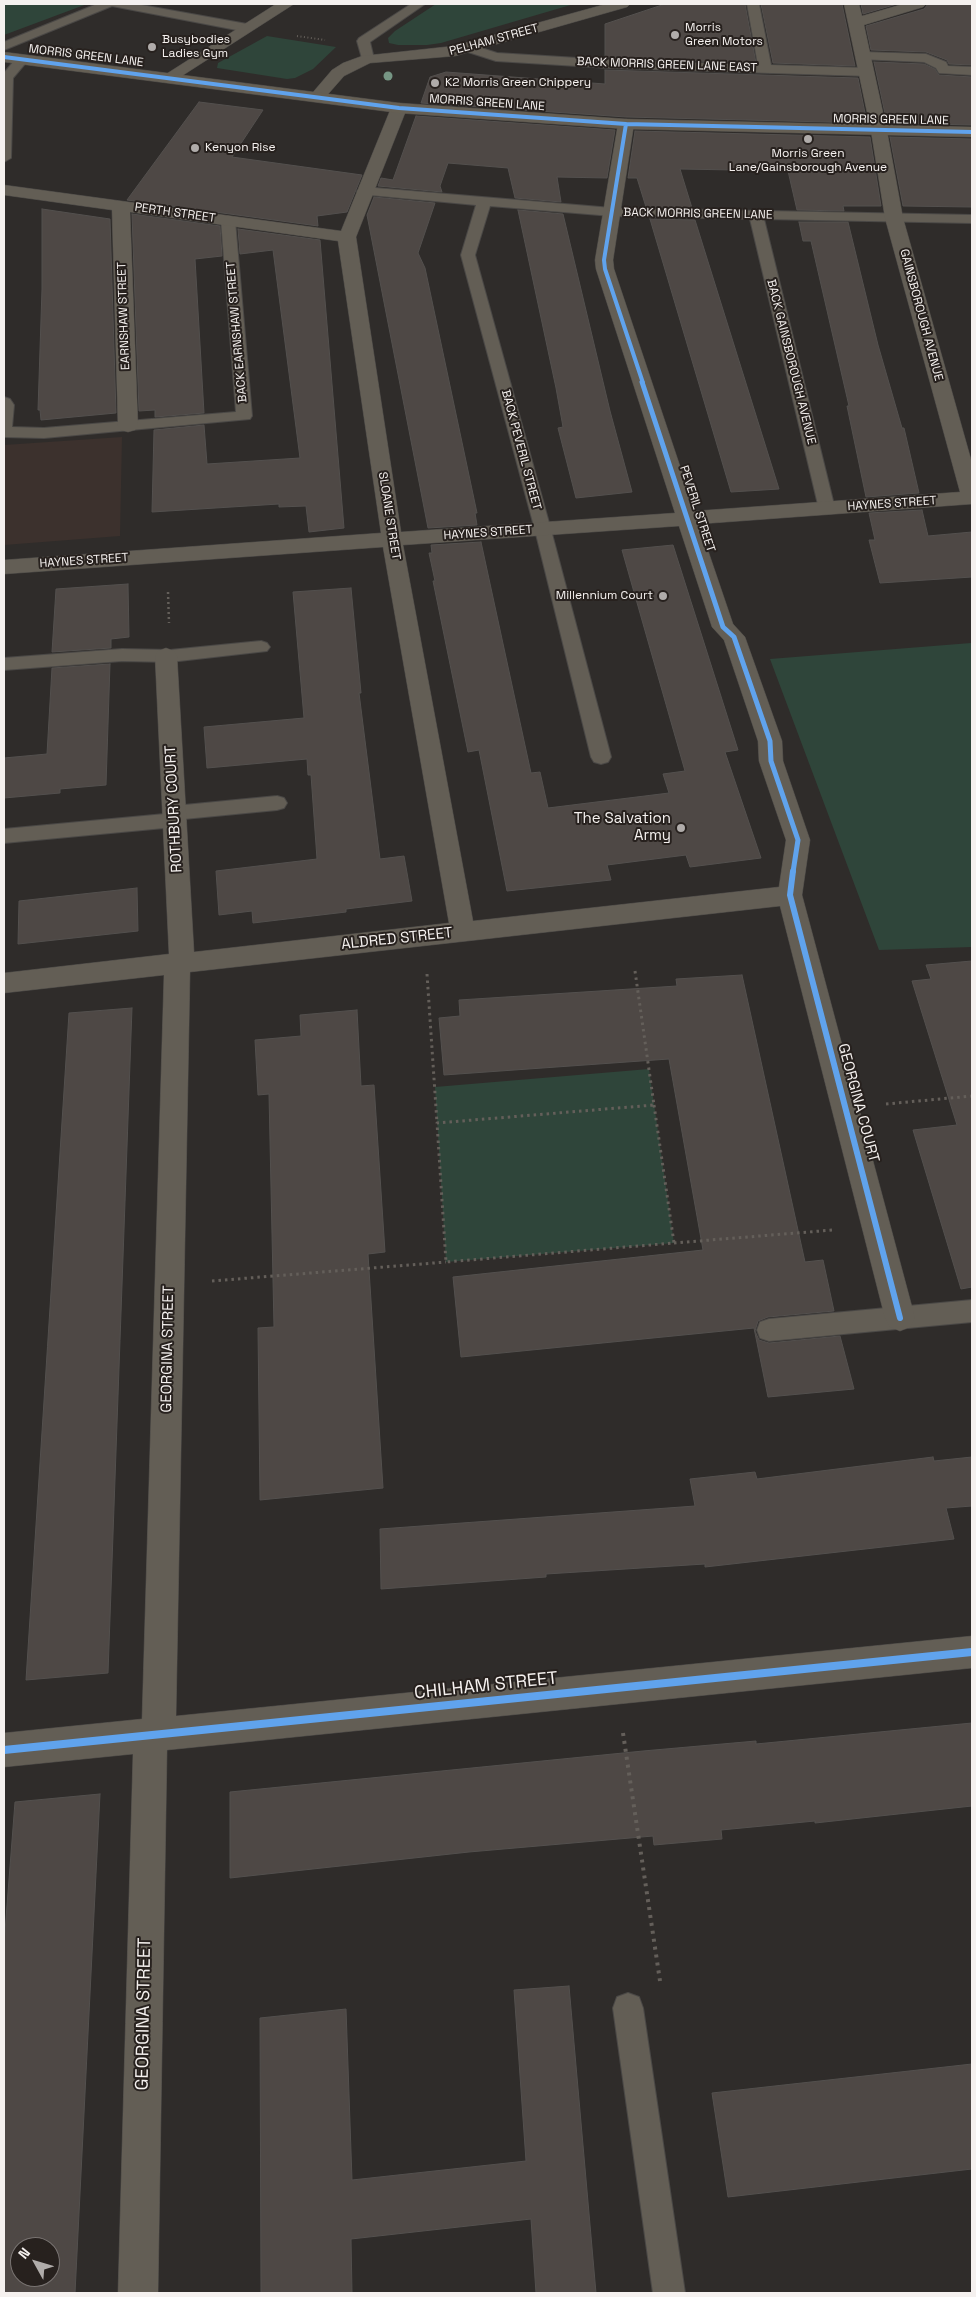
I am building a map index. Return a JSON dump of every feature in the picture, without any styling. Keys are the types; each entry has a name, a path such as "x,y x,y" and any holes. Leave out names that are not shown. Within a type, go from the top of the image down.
{"street":[{"path":"168,78 286,4"},
{"name":"PELHAM STREET","path":"316,98 338,73 349,66 368,59 439,54 469,48 622,4"},
{"name":"GAINSBOROUGH AVENUE","path":"852,4 879,131 894,218 972,498"},
{"path":"856,22 918,4"},
{"name":"MORRIS GREEN LANE","path":"4,57 399,108 626,124 972,132"},
{"name":"SLOANE STREET","path":"399,108 364,190 347,237 347,247 392,540 463,932"},
{"name":"PEVERIL STREET","path":"626,124 604,260 605,268 723,627 734,638 770,741 771,761 798,840 790,895"},
{"name":"PERTH STREET","path":"4,190 347,237"},
{"name":"EARNSHAW STREET","path":"121,206 128,426"},
{"name":"HAYNES STREET","path":"4,567 972,498"},
{"name":"ROTHBURY COURT","path":"168,656 180,962"},
{"name":"ALDRED STREET","path":"4,983 790,895"},
{"name":"GEORGINA COURT","path":"790,895 900,1318"},
{"name":"GEORGINA STREET","path":"138,2293 180,962"},
{"name":"CHILHAM STREET","path":"4,1750 972,1652"}],"lane":[{"path":"4,46 107,4"},
{"path":"118,4 247,28"},
{"path":"368,59 363,41 419,4"},
{"path":"753,4 764,69"},
{"name":"BACK MORRIS GREEN LANE EAST","path":"469,48 496,57 610,64 867,72"},
{"path":"864,56 926,58 941,65 944,70 972,71"},
{"path":"4,158 7,77 23,59"},
{"name":"BACK MORRIS GREEN LANE","path":"364,190 612,212 972,219"},
{"name":"BACK PEVERIL STREET","path":"484,202 468,255 543,530 601,757"},
{"name":"BACK GAINSBOROUGH AVENUE","path":"756,215 827,509"},
{"name":"BACK EARNSHAW STREET","path":"128,426 244,416 228,220"},
{"path":"4,402 6,405 4,432 44,433 128,426"},
{"path":"4,664 122,655 168,656 260,647"},
{"path":"4,836 277,802"},
{"path":"769,1330 972,1310"},
{"path":"628,2008 669,2293"}],"path":[{"path":"247,28 342,43 363,41"},
{"path":"166,556 168,656"},
{"path":"426,936 446,1262"},
{"path":"635,971 674,1243"},
{"path":"846,1107 972,1096"},
{"path":"437,1123 654,1105"},
{"path":"169,1285 877,1226"},
{"path":"616,1688 661,1988"}],"shaded area":[{"path":"122,437 120,536 4,545 4,445"}],"green space":[{"path":"4,4 87,4 4,35"},
{"path":"436,4 574,4 441,43 398,45 389,43 388,38 395,31"},
{"path":"267,36 336,47 313,69 295,78 287,79 217,68 218,63"},
{"path":"971,643 972,947 879,950 770,659"},
{"path":"649,1069 674,1243 446,1262 435,1087"}],"building":[{"name":"Morris Green Motors","path":"665,4 745,4 756,63 605,58 605,24"},
{"path":"761,4 842,4 855,66 773,63"},
{"path":"861,4 897,4 863,14"},
{"path":"928,4 972,4 972,65 949,64 947,60 926,52 871,50 866,26 924,9"},
{"path":"874,62 924,64 935,69 939,75 972,77 972,125 887,123"},
{"path":"605,70 858,78 867,123 626,117 421,103 430,77 446,72 605,84"},
{"name":"Kenyon Rise","path":"199,102 263,110 232,157 362,175 347,212 317,216 318,226 127,200"},
{"path":"416,116 615,130 607,178 557,177 561,202 515,198 508,168 448,163 440,186 442,192 378,186 381,178 393,180"},
{"path":"635,131 870,137 881,206 843,206 844,211 797,210 788,171 680,169 692,208 646,207 637,178 628,178"},
{"path":"890,137 972,139 972,207 903,206"},
{"path":"374,197 435,203 418,253 425,268 477,513 475,513 477,525 428,528 367,215"},
{"path":"42,209 110,219 116,413 41,420 40,410 38,410 42,289"},
{"path":"518,210 563,214 610,411 632,492 576,498 558,428 563,427 556,388"},
{"path":"132,214 220,226 222,256 195,259 204,413 155,417 155,410 139,411"},
{"path":"650,219 695,220 779,489 731,492"},
{"path":"799,222 848,222 878,345 902,428 904,428 919,493 866,497 847,406 849,406 811,241 803,241"},
{"path":"238,229 320,240 344,528 309,532 306,506 279,507 279,504 152,512 154,430 204,425 207,464 300,458 273,250 240,254"},
{"path":"922,510 928,536 972,532 972,577 880,583 869,540 875,540 869,513"},
{"path":"481,542 531,773 540,772 548,808 669,793 663,774 685,771 622,550 673,545 738,750 725,752 761,858 690,867 686,855 607,865 611,880 507,891 479,750 468,752 429,553 432,553 431,545"},
{"path":"128,584 129,637 111,639 111,648 52,652 56,589"},
{"path":"351,588 361,693 359,693 380,859 404,856 412,901 346,909 346,912 253,923 252,911 219,915 216,871 317,859 311,775 308,775 307,759 207,768 204,727 304,718 293,592"},
{"path":"110,664 106,785 60,789 60,793 4,798 4,758 47,754 52,668"},
{"path":"137,888 138,931 18,944 19,901"},
{"path":"972,961 972,1287 961,1289 913,1130 957,1125 912,981 931,979 926,965"},
{"path":"742,975 805,1262 823,1260 834,1311 768,1317 758,1321 755,1331 759,1340 769,1343 840,1336 854,1389 768,1397 754,1328 461,1357 453,1277 703,1250 669,1059 444,1075 439,1018 460,1016 459,1000 677,986 676,979"},
{"path":"132,1008 108,1673 26,1680 69,1013"},
{"path":"357,1010 361,1086 374,1085 385,1252 368,1254 383,1488 260,1500 258,1328 274,1327 269,1094 258,1095 255,1040 301,1036 300,1015"},
{"path":"933,1457 934,1461 972,1457 972,1506 946,1508 954,1539 705,1567 705,1564 546,1574 546,1577 381,1589 380,1529 695,1506 690,1479 755,1472 757,1479"},
{"path":"972,1723 972,1806 815,1823 815,1821 721,1830 722,1839 654,1845 653,1836 469,1852 230,1878 230,1792 643,1751 756,1741 756,1744"},
{"path":"100,1794 75,2293 4,2293 4,1944 15,1802"},
{"path":"569,1986 596,2293 536,2293 531,2219 351,2239 352,2293 261,2293 260,2018 346,2009 352,2180 526,2161 514,1990"},
{"path":"972,2064 972,2169 728,2197 712,2093"}],"cycle path":[{"path":"4,57 399,108 626,124 972,132"},
{"path":"626,124 604,260 605,269 723,627 734,637 770,741 771,761 798,840 790,895 900,1318"},
{"path":"4,1750 972,1652"}],"place":[{"name":"Morris Green Motors","path":"675,35"},
{"name":"Busybodies Ladies Gym","path":"152,47"},
{"name":"K2 Morris Green Chippery","path":"435,83"},
{"name":"Morris Green Lane/Gainsborough Avenue","path":"808,139"},
{"name":"Kenyon Rise","path":"195,148"},
{"name":"Millennium Court","path":"663,596"},
{"name":"The Salvation Army","path":"681,828"}]}
